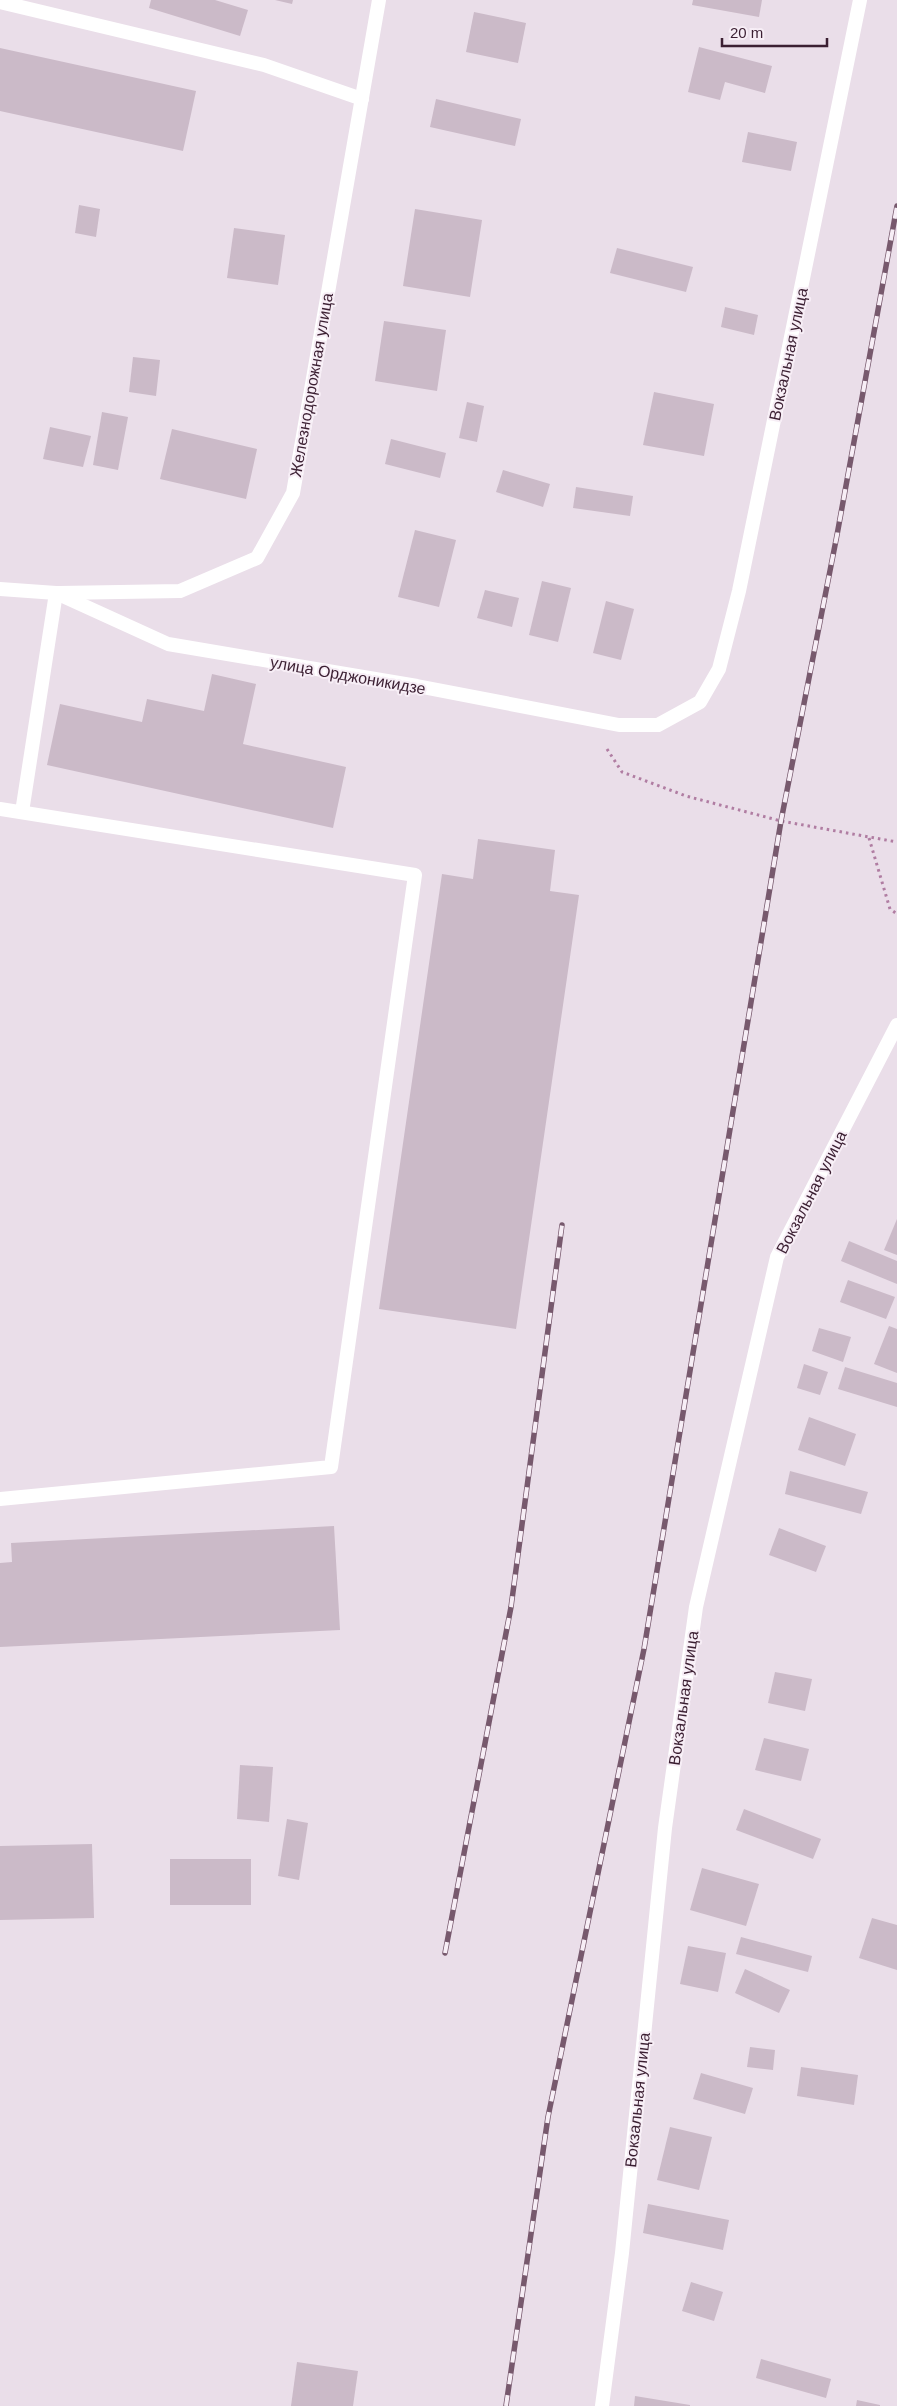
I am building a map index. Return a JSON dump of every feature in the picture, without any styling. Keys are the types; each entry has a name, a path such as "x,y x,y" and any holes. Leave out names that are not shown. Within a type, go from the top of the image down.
{"street":[{"name":"Железнодорожная улица","path":"56,593 180,591 257,558 293,493 379,0"},
{"name":"Вокзальная улица","path":"700,702 719,669 739,591 860,0"},
{"path":"0,2 264,66 362,99"},
{"name":"улица Орджоникидзе","path":"0,588 56,593 168,644 417,686 619,725 658,725 700,702"},
{"path":"22,812 56,593"},
{"path":"0,810 415,875 331,1467 0,1498"},
{"name":"Вокзальная улица","path":"602,2406 622,2253 665,1828 696,1607 777,1257 897,1025"}],"path":[{"path":"587,719 622,772 686,796 781,821 897,842"},
{"path":"869,838 890,909 897,914"}],"building":[{"path":"151,0 215,0 248,10 240,36 149,8"},
{"path":"275,0 293,0 292,4"},
{"path":"693,0 762,0 759,17 692,5"},
{"path":"474,12 526,23 518,63 466,52"},
{"path":"699,47 772,66 765,93 725,82 720,100 688,92"},
{"path":"0,48 196,91 183,151 0,111"},
{"path":"436,99 521,119 515,146 430,127"},
{"path":"748,132 797,142 791,171 742,162"},
{"path":"79,205 100,209 96,237 75,233"},
{"path":"415,209 482,220 470,297 403,286"},
{"path":"234,228 285,235 278,285 227,278"},
{"path":"617,248 693,267 686,292 610,273"},
{"path":"725,307 758,315 754,335 721,327"},
{"path":"384,321 446,330 437,391 375,381"},
{"path":"133,357 160,360 156,396 129,392"},
{"path":"654,392 714,404 704,456 643,445"},
{"path":"467,402 484,406 477,442 459,438"},
{"path":"102,412 128,417 118,470 93,465"},
{"path":"50,427 91,436 83,467 43,459"},
{"path":"172,429 257,449 246,499 160,479"},
{"path":"391,439 446,453 440,478 385,464"},
{"path":"503,470 550,484 543,507 496,492"},
{"path":"576,487 633,496 630,516 573,508"},
{"path":"415,530 456,540 439,607 398,597"},
{"path":"542,581 571,588 558,642 529,635"},
{"path":"485,590 519,598 512,627 477,618"},
{"path":"606,601 634,609 621,660 593,653"},
{"path":"212,674 256,684 243,744 346,767 333,828 47,765 60,704 142,722 147,699 204,711"},
{"path":"478,839 555,850 550,891 579,895 516,1329 379,1309 442,874 473,879"},
{"path":"897,1219 897,1255 884,1250"},
{"path":"849,1241 897,1261 897,1284 841,1261"},
{"path":"848,1280 895,1297 886,1319 840,1302"},
{"path":"889,1326 897,1329 897,1373 874,1364"},
{"path":"819,1328 851,1337 843,1362 812,1351"},
{"path":"804,1364 828,1372 820,1395 797,1388"},
{"path":"845,1367 897,1383 897,1407 838,1389"},
{"path":"809,1417 856,1434 845,1466 798,1450"},
{"path":"790,1471 868,1492 861,1514 785,1494"},
{"path":"334,1526 340,1630 0,1647 0,1563 12,1562 11,1543"},
{"path":"779,1528 826,1546 816,1572 769,1555"},
{"path":"775,1672 812,1679 805,1711 768,1703"},
{"path":"764,1738 809,1749 801,1781 755,1770"},
{"path":"240,1765 273,1767 269,1822 237,1819"},
{"path":"744,1809 821,1839 813,1859 736,1830"},
{"path":"287,1819 308,1823 299,1880 278,1876"},
{"path":"92,1844 94,1918 0,1920 0,1846"},
{"path":"170,1859 251,1859 251,1905 170,1905"},
{"path":"702,1868 759,1884 746,1926 690,1910"},
{"path":"872,1918 897,1925 897,1970 859,1958"},
{"path":"741,1937 812,1956 808,1972 736,1954"},
{"path":"688,1946 726,1953 718,1992 680,1984"},
{"path":"745,1969 790,1990 779,2013 735,1993"},
{"path":"750,2047 775,2050 773,2070 747,2067"},
{"path":"801,2067 858,2075 854,2105 797,2096"},
{"path":"701,2073 753,2088 745,2114 693,2099"},
{"path":"670,2127 712,2137 699,2190 657,2180"},
{"path":"648,2204 729,2220 723,2250 643,2233"},
{"path":"691,2282 723,2292 714,2321 682,2311"},
{"path":"761,2359 831,2379 826,2398 756,2378"},
{"path":"297,2362 358,2371 353,2406 291,2406"},
{"path":"635,2396 690,2405 690,2406 634,2406"},
{"path":"857,2400 880,2405 880,2406 856,2406"}],"railway":[{"path":"506,2406 548,2117 644,1649 781,821 837,535 897,206"},
{"path":"445,1953 511,1607 562,1225"}]}
